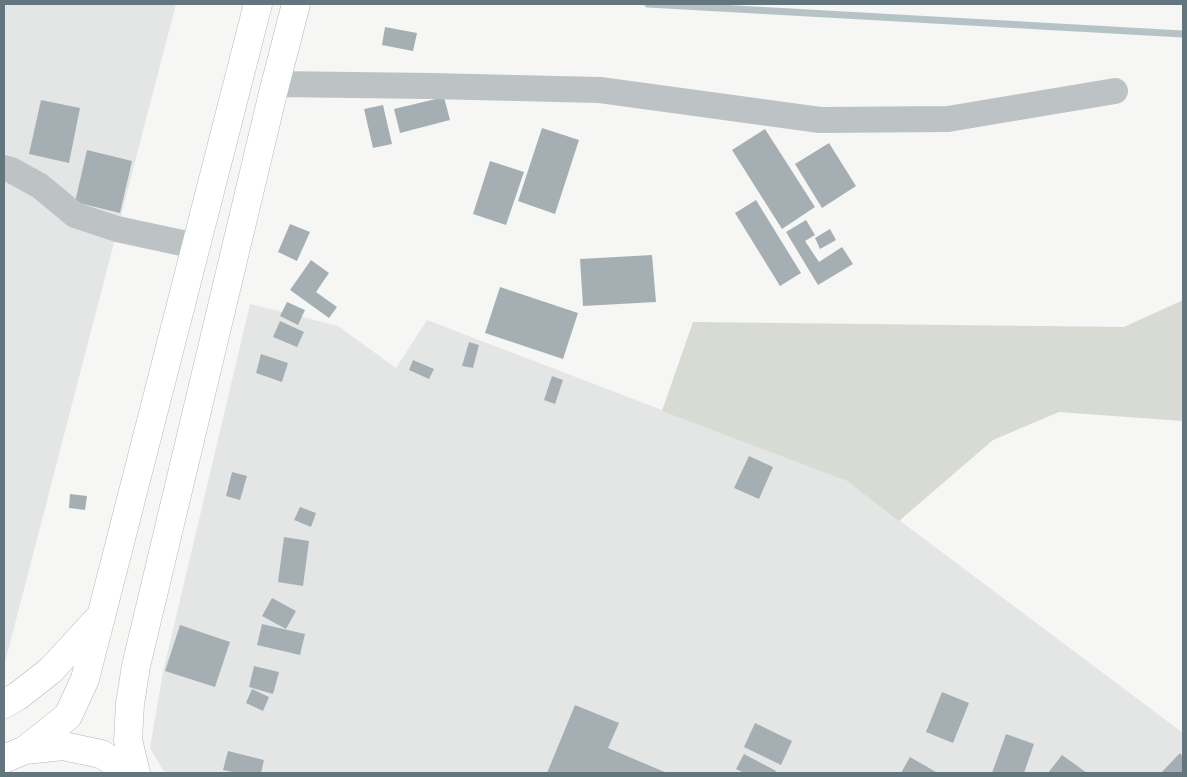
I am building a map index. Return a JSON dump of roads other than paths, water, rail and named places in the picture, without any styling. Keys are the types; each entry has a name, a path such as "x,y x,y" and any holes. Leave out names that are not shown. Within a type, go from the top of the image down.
{"main road":[{"path":"14,755 68,716 85,679 258,4"},
{"path":"136,773 128,740 130,704 136,666 275,84 296,4"},
{"path":"4,704 18,696 51,670 100,617"},
{"path":"14,755 63,746 101,754 132,773"}],"street":[{"path":"275,84 600,90 820,120 948,119 1115,91"},
{"path":"4,168 40,186 75,215 117,229 196,246"}],"waterway":[{"path":"648,4 1183,34"}]}
